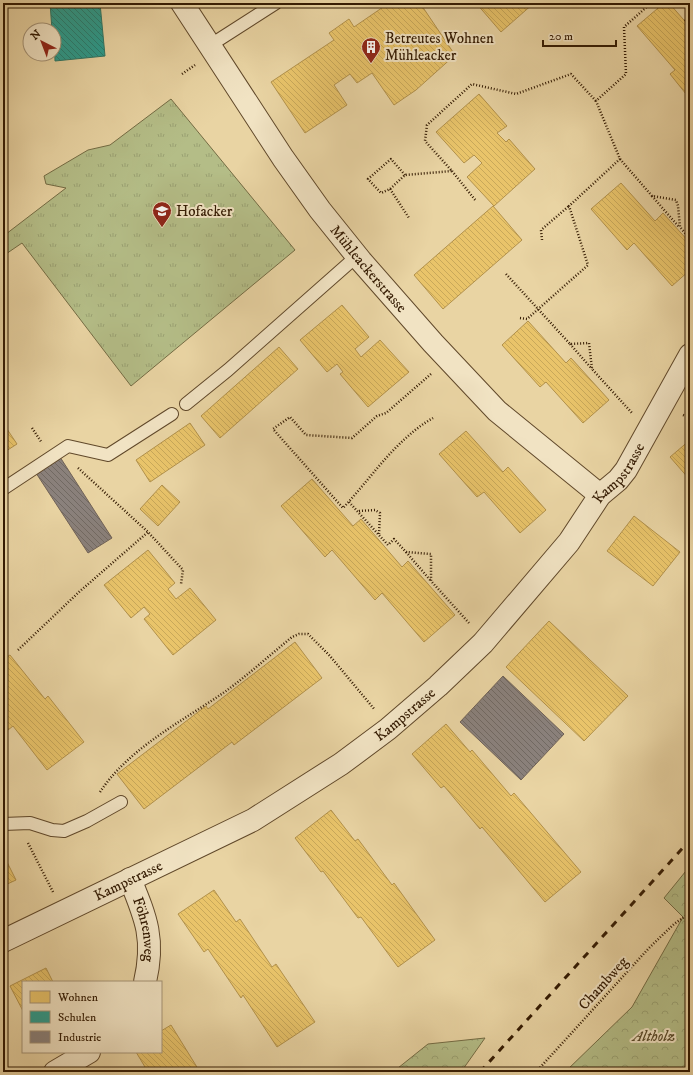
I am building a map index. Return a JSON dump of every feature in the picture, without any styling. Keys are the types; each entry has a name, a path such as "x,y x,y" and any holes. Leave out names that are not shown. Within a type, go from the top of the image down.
{"street":[{"name":"Mühleackerstrasse","path":"182,3 282,158 320,210 357,256 433,343 497,411 600,495"},
{"name":"Kampstrasse","path":"3,941 253,820 341,764 388,729 438,686 483,643 569,542 600,495 618,480 633,459 690,355"},
{"name":"Föhrenweg","path":"130,879 148,926 150,942 149,963 145,981"},
{"path":"55,1072 87,1053"}],"lane":[{"path":"209,46 276,3"},
{"path":"186,404 228,370 357,256"},
{"path":"3,489 68,446 108,455 172,414"},
{"path":"3,824 30,823 52,830 64,831 87,821 121,802"}],"path":[{"path":"596,101 626,74 624,27 651,3"},
{"path":"685,21 690,14"},
{"path":"476,201 425,141 427,125 472,84 516,94 571,74 596,101 620,159 690,239"},
{"path":"405,175 391,159 368,179 381,193 390,189 405,175 452,171"},
{"path":"542,240 541,230 620,159"},
{"path":"390,189 408,218"},
{"path":"652,196 676,200 680,227"},
{"path":"520,318 527,320 588,264 568,206"},
{"path":"506,274 625,406"},
{"path":"570,344 589,342 592,369"},
{"path":"432,374 386,412 377,416 352,438 306,435 290,417 273,429 343,508 403,440 416,428 433,418"},
{"path":"60,452 148,532 183,570 182,584"},
{"path":"349,502 388,545 394,539 464,618"},
{"path":"358,511 378,511 380,517 379,534"},
{"path":"18,650 79,592 148,532"},
{"path":"406,552 431,554 431,581"},
{"path":"87,821 99,794 106,783 133,756 225,691 292,637 299,634 308,634 330,656 378,713"},
{"path":"25,837 54,892"},
{"name":"Chambweg","path":"536,1072 649,948 674,924 690,913"}],"green space":[{"path":"171,99 295,250 131,386 22,243 3,256 3,231 6,234 66,188 46,184 44,176 88,150 110,145"},
{"name":"Altholz","path":"690,866 690,1072 565,1072 632,1007 683,917 664,898"},
{"path":"485,1038 461,1072 393,1072 428,1044"}],"building: Wohnen":[{"name":"Betreutes Wohnen Mühleacker","path":"389,3 420,3 455,55 416,90 394,105 372,73 357,83 350,74 334,85 347,105 305,133 271,82 334,40 329,33 349,19 354,27"},
{"path":"476,3 534,3 501,32"},
{"path":"664,3 669,3 690,27 690,99 670,74 675,70 637,26"},
{"path":"479,94 507,126 497,133 506,142 509,139 535,169 494,206 467,177 482,163 474,155 464,163 436,132"},
{"path":"621,183 655,221 663,213 690,243 690,270 672,286 634,243 627,250 591,209"},
{"path":"493,206 522,240 443,309 414,275"},
{"path":"342,305 369,337 355,349 361,357 380,340 409,372 368,407 340,374 343,372 337,364 327,372 300,340"},
{"path":"528,321 566,363 571,358 609,400 583,423 546,382 540,387 502,345"},
{"path":"279,347 298,369 220,438 201,416"},
{"path":"3,423 17,444 3,453"},
{"path":"190,423 205,445 150,482 136,460"},
{"path":"466,431 503,472 508,467 546,510 520,533 484,492 477,497 439,454"},
{"path":"690,440 690,480 670,457"},
{"path":"312,479 353,526 361,519 402,567 408,561 455,615 424,642 382,593 375,600 332,550 325,557 281,506"},
{"path":"162,485 180,502 158,526 140,509"},
{"path":"634,516 680,552 653,586 607,551"},
{"path":"148,550 175,583 168,589 176,599 190,588 216,620 173,655 144,619 150,614 144,607 131,618 104,585"},
{"path":"549,621 628,696 584,741 506,667"},
{"path":"295,642 322,678 234,745 232,742 144,809 117,774 206,706 208,709"},
{"path":"10,655 45,699 48,696 84,742 47,770 13,726 8,730 3,724 3,659"},
{"path":"446,724 470,752 472,750 511,796 514,793 581,872 545,902 482,827 480,829 444,786 441,788 412,754"},
{"path":"331,810 355,841 358,839 392,885 394,883 435,940 398,967 361,917 358,918 323,871 321,872 295,838"},
{"path":"3,854 16,880 3,886"},
{"path":"214,890 236,922 240,919 272,967 276,964 315,1022 277,1047 243,995 241,998 208,949 204,952 178,914"},
{"path":"46,968 52,981 22,981 22,1009 10,986"},
{"path":"171,1025 200,1072 148,1072 137,1053 162,1053 162,1030"}],"building: Schulen":[{"path":"50,3 100,3 105,56 62,60 62,22 51,22"}],"building: Industrie":[{"path":"60,457 112,538 88,553 36,473"},
{"path":"503,676 564,734 521,780 460,722"}],"railway":[{"path":"480,1072 690,840"}],"place":[{"name":"Betreutes Wohnen Mühleacker","path":"371,64"},
{"name":"Hofacker","path":"162,228"}]}
